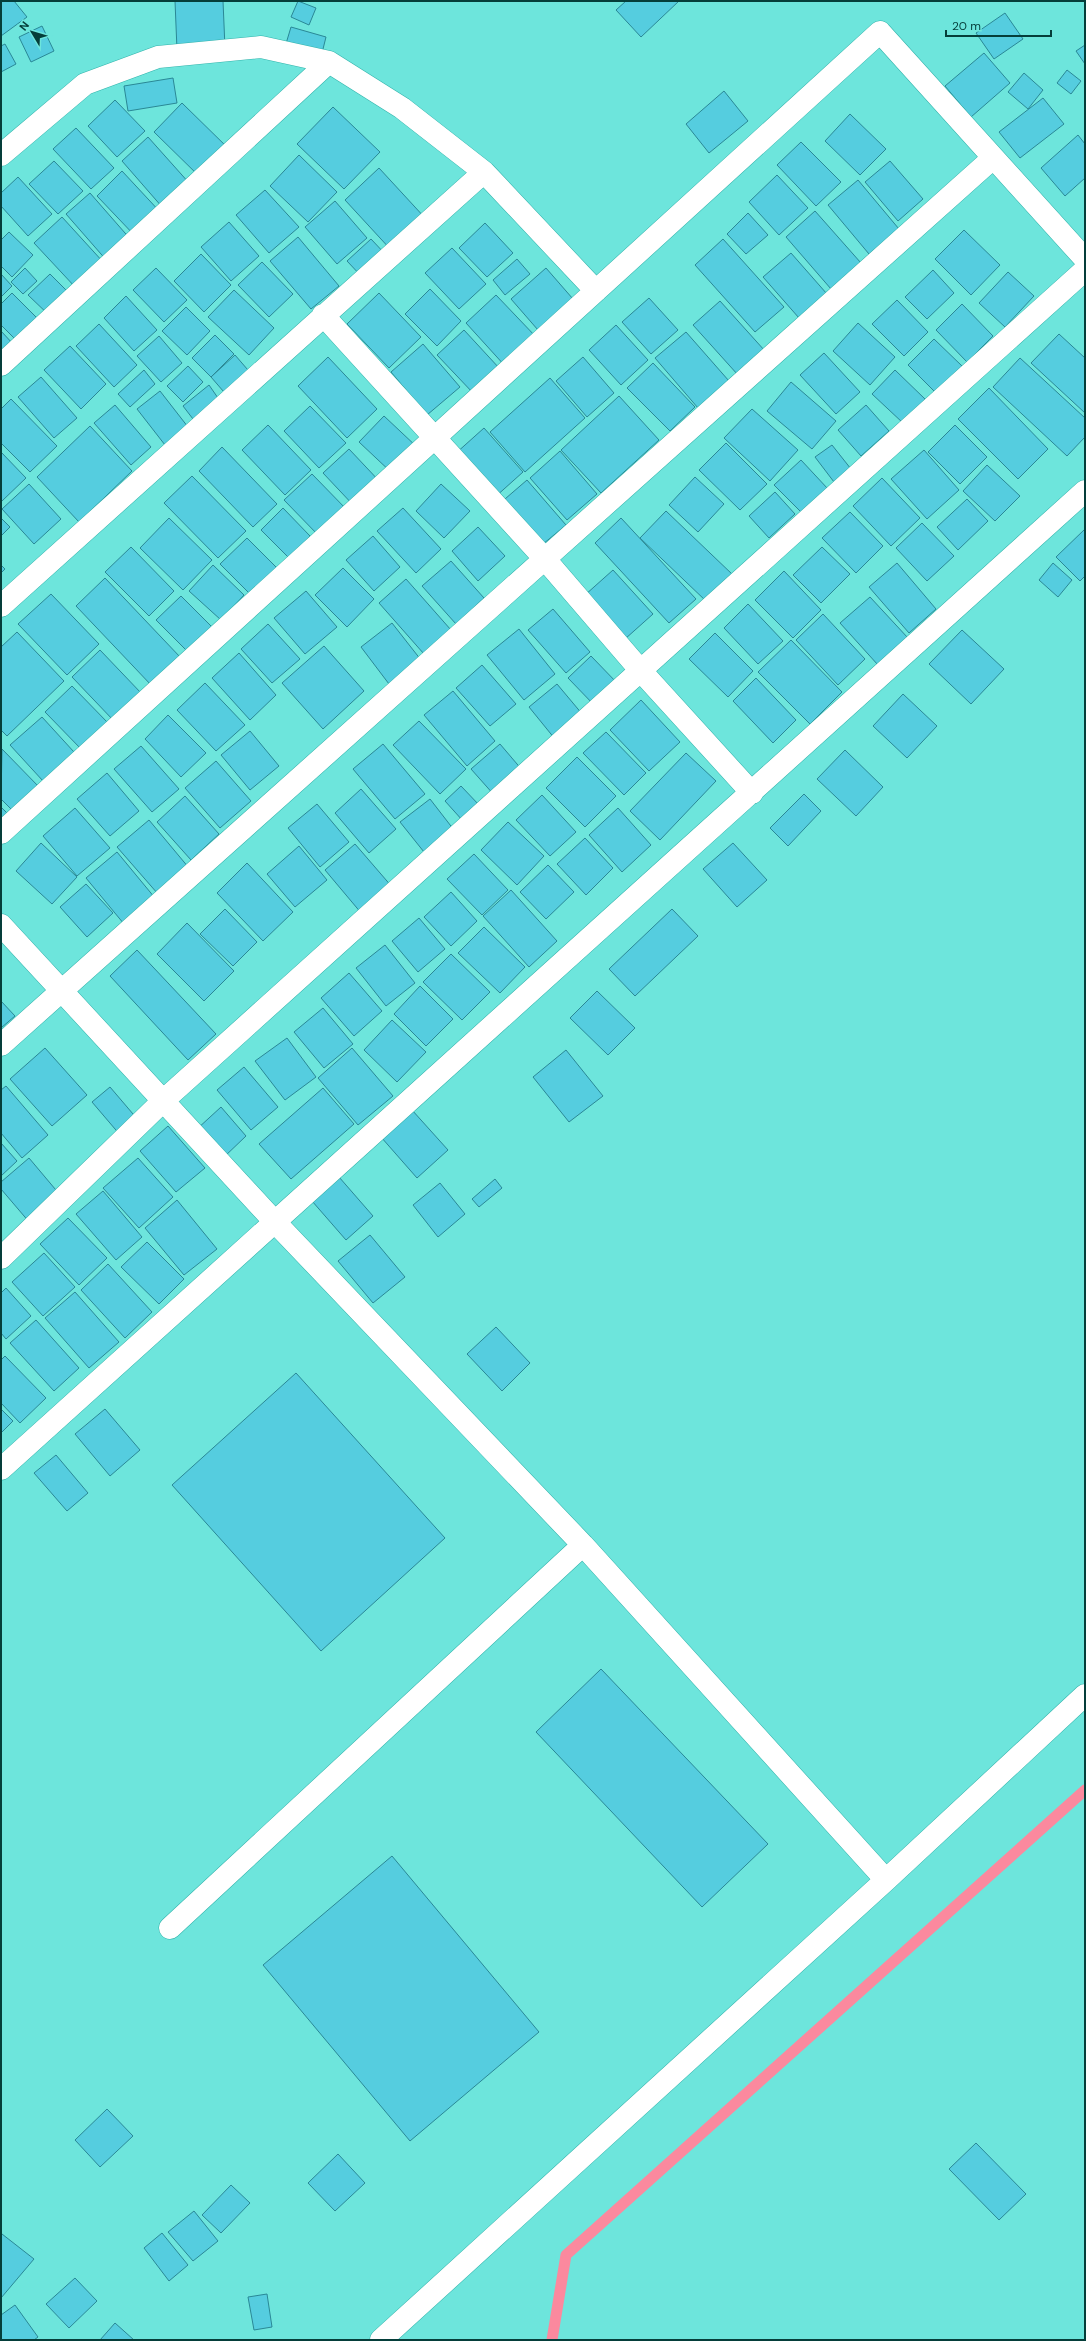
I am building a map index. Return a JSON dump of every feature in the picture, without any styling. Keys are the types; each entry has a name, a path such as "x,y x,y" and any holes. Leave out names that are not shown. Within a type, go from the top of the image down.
{"street":[{"path":"1,833 880,32 1085,260"},
{"path":"1,155 84,84 158,57 261,46 329,62 402,108 484,172 596,292"},
{"path":"1,365 329,62"},
{"path":"1,1045 993,158"},
{"path":"1,606 323,315 484,172"},
{"path":"1,1258 164,1100 1085,270"},
{"path":"323,315 544,558 641,671 752,793"},
{"path":"1,1469 274,1221 752,793 1085,491"},
{"path":"1,925 274,1221 583,1545 886,1880"},
{"path":"170,1928 583,1545"},
{"path":"381,2340 886,1880 1085,1695"}],"building":[{"path":"1,1 14,1 27,17 1,36"},
{"path":"175,1 223,1 225,48 177,50"},
{"path":"298,1 316,8 309,25 291,17"},
{"path":"626,1 679,1 641,37 616,10"},
{"path":"1005,13 1023,39 994,59 976,33"},
{"path":"42,26 54,51 31,62 19,37"},
{"path":"291,27 326,37 321,57 285,47"},
{"path":"5,44 16,64 1,72 1,46"},
{"path":"1085,45 1085,64 1076,51"},
{"path":"984,53 1010,83 971,117 945,86"},
{"path":"1067,70 1081,81 1071,94 1057,83"},
{"path":"1024,73 1043,90 1028,109 1008,92"},
{"path":"173,78 177,103 128,111 124,86"},
{"path":"724,91 748,121 709,153 686,124"},
{"path":"1043,98 1064,124 1020,158 999,132"},
{"path":"115,100 145,131 117,157 88,126"},
{"path":"182,103 230,150 202,179 154,132"},
{"path":"333,107 380,152 344,189 297,144"},
{"path":"850,114 886,149 860,175 825,141"},
{"path":"76,128 114,168 91,189 53,149"},
{"path":"1078,135 1085,144 1085,178 1065,196 1041,168"},
{"path":"148,137 190,184 163,208 122,161"},
{"path":"801,142 841,182 816,206 777,165"},
{"path":"299,155 337,192 308,222 270,186"},
{"path":"54,161 83,191 58,214 29,184"},
{"path":"890,161 923,199 898,221 865,182"},
{"path":"379,168 426,219 392,251 345,200"},
{"path":"122,171 162,214 137,238 97,196"},
{"path":"777,175 808,208 779,235 749,202"},
{"path":"18,177 52,214 28,236 1,206 1,193"},
{"path":"858,180 899,229 869,254 828,205"},
{"path":"265,190 299,227 269,253 236,215"},
{"path":"90,193 132,241 108,262 66,214"},
{"path":"335,201 367,238 337,264 305,227"},
{"path":"815,211 861,263 831,289 786,237"},
{"path":"748,213 768,235 746,254 727,234"},
{"path":"62,217 104,263 76,288 34,243"},
{"path":"229,222 259,256 231,281 201,247"},
{"path":"485,223 513,253 487,277 459,248"},
{"path":"964,230 1000,265 971,295 935,259"},
{"path":"9,232 33,255 12,277 1,266 1,240"},
{"path":"298,237 339,286 311,309 270,261"},
{"path":"371,239 387,256 363,278 347,261"},
{"path":"723,239 784,307 755,332 695,265"},
{"path":"452,248 486,284 459,309 425,273"},
{"path":"791,253 827,294 799,318 763,277"},
{"path":"201,254 231,285 204,312 174,281"},
{"path":"517,259 530,274 505,295 493,280"},
{"path":"262,262 293,294 269,317 238,285"},
{"path":"25,268 37,281 23,294 11,282"},
{"path":"156,268 187,300 164,322 133,290"},
{"path":"546,268 573,299 538,330 511,299"},
{"path":"933,270 954,293 927,319 905,297"},
{"path":"1008,272 1034,296 1005,327 979,303"},
{"path":"1,274 12,286 1,297"},
{"path":"50,274 72,296 51,317 28,295"},
{"path":"430,289 461,321 437,346 405,314"},
{"path":"234,290 274,328 249,355 208,317"},
{"path":"12,293 38,319 17,341 1,325 1,304"},
{"path":"379,293 421,337 389,368 347,324"},
{"path":"496,295 537,338 506,367 466,323"},
{"path":"126,296 157,330 134,351 104,318"},
{"path":"649,298 678,330 651,354 622,322"},
{"path":"897,300 928,332 904,356 872,324"},
{"path":"720,301 765,351 738,375 693,325"},
{"path":"962,304 993,336 967,362 936,330"},
{"path":"186,307 210,331 187,355 162,331"},
{"path":"858,323 895,357 870,385 833,351"},
{"path":"99,324 137,365 114,387 76,346"},
{"path":"616,325 648,360 621,385 589,350"},
{"path":"464,330 500,369 474,394 437,355"},
{"path":"1,331 14,345 1,357"},
{"path":"686,332 729,381 698,408 655,358"},
{"path":"1059,334 1085,358 1085,413 1031,363"},
{"path":"215,335 234,354 211,377 192,358"},
{"path":"159,336 182,363 161,382 137,356"},
{"path":"934,339 962,366 935,392 908,365"},
{"path":"423,344 460,387 427,415 391,372"},
{"path":"70,346 106,384 81,409 44,370"},
{"path":"824,353 860,392 836,414 800,375"},
{"path":"235,355 254,377 230,399 211,377"},
{"path":"328,357 377,409 347,438 298,386"},
{"path":"583,357 614,393 587,417 556,381"},
{"path":"1020,358 1085,418 1085,437 1067,456 993,387"},
{"path":"653,363 695,407 670,431 627,388"},
{"path":"188,366 203,382 183,402 167,386"},
{"path":"144,370 155,384 130,407 118,394"},
{"path":"895,370 925,399 903,423 872,394"},
{"path":"41,377 77,418 54,438 18,397"},
{"path":"550,378 585,418 525,472 490,432"},
{"path":"791,382 836,421 812,449 767,411"},
{"path":"209,385 218,398 193,419 183,406"},
{"path":"989,388 1048,449 1018,479 958,419"},
{"path":"160,391 188,427 165,445 137,409"},
{"path":"619,396 659,440 601,493 561,450"},
{"path":"11,399 57,446 30,472 1,443 1,409"},
{"path":"115,405 151,447 131,465 94,423"},
{"path":"866,405 889,431 861,456 838,430"},
{"path":"310,406 346,443 319,468 284,431"},
{"path":"752,409 798,450 770,481 724,438"},
{"path":"384,416 418,448 393,474 359,442"},
{"path":"268,425 311,470 285,495 242,450"},
{"path":"955,425 987,457 960,484 928,452"},
{"path":"90,426 132,471 79,522 37,477"},
{"path":"484,428 523,472 494,498 455,454"},
{"path":"726,443 767,484 740,510 699,470"},
{"path":"832,445 851,469 834,482 815,457"},
{"path":"222,447 277,504 253,527 199,471"},
{"path":"349,449 382,484 356,508 323,473"},
{"path":"924,450 959,490 927,519 891,479"},
{"path":"560,451 597,494 567,520 530,478"},
{"path":"1,452 26,478 2,501 1,500"},
{"path":"801,460 828,489 803,514 774,485"},
{"path":"987,465 1020,496 995,521 963,491"},
{"path":"312,474 348,511 320,537 284,500"},
{"path":"192,476 246,531 218,558 164,503"},
{"path":"695,477 724,504 698,532 669,505"},
{"path":"882,478 920,518 891,546 853,506"},
{"path":"527,480 566,525 537,549 498,505"},
{"path":"29,484 61,519 34,544 2,509"},
{"path":"441,484 470,511 444,538 416,511"},
{"path":"775,492 795,514 769,538 749,516"},
{"path":"967,499 988,521 958,550 937,527"},
{"path":"283,508 310,536 289,558 261,530"},
{"path":"403,508 441,549 416,573 377,531"},
{"path":"666,511 733,575 707,602 640,538"},
{"path":"850,512 883,546 856,573 822,538"},
{"path":"1,518 10,527 1,536"},
{"path":"169,518 212,560 183,590 140,548"},
{"path":"621,518 696,599 669,623 595,543"},
{"path":"922,523 954,556 927,581 896,548"},
{"path":"478,527 505,556 478,581 452,551"},
{"path":"1085,529 1085,576 1080,581 1056,557"},
{"path":"373,536 400,567 374,591 346,560"},
{"path":"247,538 278,569 251,595 220,564"},
{"path":"131,547 174,591 149,616 105,572"},
{"path":"822,547 850,574 821,603 793,575"},
{"path":"451,561 484,598 456,624 422,586"},
{"path":"897,563 936,609 909,633 869,587"},
{"path":"1053,563 1072,580 1058,597 1039,580"},
{"path":"1,565 5,569 1,573"},
{"path":"213,565 244,595 221,620 189,591"},
{"path":"343,568 374,599 347,627 315,595"},
{"path":"613,570 653,614 625,639 585,595"},
{"path":"784,571 821,610 793,638 755,600"},
{"path":"105,578 181,658 152,686 76,606"},
{"path":"406,579 451,630 424,654 379,603"},
{"path":"306,591 337,627 305,654 274,618"},
{"path":"51,594 99,644 67,675 18,624"},
{"path":"181,596 216,631 191,655 156,620"},
{"path":"870,597 908,638 878,665 840,623"},
{"path":"748,604 783,641 758,664 724,628"},
{"path":"553,609 590,652 566,673 528,630"},
{"path":"823,614 865,659 838,685 796,640"},
{"path":"392,623 421,660 389,684 361,647"},
{"path":"268,624 300,659 272,683 241,649"},
{"path":"519,629 555,674 524,700 487,655"},
{"path":"962,630 1004,669 971,704 929,664"},
{"path":"17,632 64,681 7,736 1,730 1,647"},
{"path":"715,633 753,671 728,697 689,659"},
{"path":"791,640 842,692 810,724 758,672"},
{"path":"324,646 364,691 323,729 282,683"},
{"path":"100,650 142,694 114,721 72,677"},
{"path":"239,653 276,695 250,720 212,678"},
{"path":"591,656 619,685 596,707 568,678"},
{"path":"482,665 516,704 490,726 456,688"},
{"path":"756,678 796,720 773,743 733,701"},
{"path":"205,683 245,725 216,751 177,710"},
{"path":"557,684 583,715 555,739 529,707"},
{"path":"72,686 109,724 82,750 45,712"},
{"path":"453,691 495,741 467,766 424,715"},
{"path":"903,694 937,726 907,758 873,726"},
{"path":"641,700 680,742 649,771 610,730"},
{"path":"168,715 206,753 181,777 145,739"},
{"path":"42,717 74,752 43,781 10,745"},
{"path":"419,721 466,769 440,794 393,745"},
{"path":"250,731 279,766 250,790 221,755"},
{"path":"606,732 646,773 624,795 583,753"},
{"path":"383,744 425,794 395,819 353,769"},
{"path":"500,744 523,771 495,796 471,769"},
{"path":"141,746 179,789 152,812 114,769"},
{"path":"2,749 40,788 14,812 1,799"},
{"path":"845,750 883,787 856,816 817,779"},
{"path":"686,753 716,781 660,840 630,811"},
{"path":"577,757 616,796 585,827 546,788"},
{"path":"216,761 251,801 220,828 185,788"},
{"path":"107,773 139,811 110,836 77,799"},
{"path":"461,786 480,806 463,821 445,801"},
{"path":"361,789 396,829 369,853 335,813"},
{"path":"804,794 821,811 788,846 770,828"},
{"path":"542,795 576,832 550,856 516,820"},
{"path":"185,796 219,834 191,860 157,822"},
{"path":"430,799 454,830 424,852 400,822"},
{"path":"317,804 349,842 320,867 288,828"},
{"path":"1,807 10,816 1,824"},
{"path":"75,808 110,848 77,876 43,836"},
{"path":"618,808 651,845 622,872 589,835"},
{"path":"149,820 189,868 158,894 117,847"},
{"path":"508,822 544,856 517,885 481,850"},
{"path":"585,838 613,868 586,895 557,864"},
{"path":"41,843 77,877 52,904 16,871"},
{"path":"733,843 767,880 737,907 703,869"},
{"path":"355,844 393,888 362,914 325,870"},
{"path":"299,846 327,880 295,907 267,874"},
{"path":"117,852 155,898 124,924 86,878"},
{"path":"474,854 508,890 482,915 447,879"},
{"path":"247,863 293,912 263,941 217,893"},
{"path":"548,865 574,892 546,919 520,892"},
{"path":"86,884 113,913 87,937 60,907"},
{"path":"511,890 557,941 529,967 483,916"},
{"path":"451,892 477,921 451,946 424,917"},
{"path":"225,909 257,942 233,966 200,934"},
{"path":"672,909 698,936 635,996 609,969"},
{"path":"419,918 445,949 418,972 392,941"},
{"path":"187,923 234,971 204,1001 157,954"},
{"path":"484,927 525,967 500,993 458,953"},
{"path":"385,945 415,983 386,1006 356,968"},
{"path":"137,950 216,1034 188,1060 110,976"},
{"path":"451,954 490,992 462,1020 423,982"},
{"path":"349,973 382,1011 354,1036 321,998"},
{"path":"420,986 453,1019 426,1046 394,1014"},
{"path":"597,991 635,1028 608,1055 570,1018"},
{"path":"1,1001 15,1016 1,1028"},
{"path":"323,1008 353,1044 324,1068 294,1032"},
{"path":"392,1020 426,1052 397,1082 364,1050"},
{"path":"287,1038 316,1077 285,1100 255,1061"},
{"path":"45,1048 87,1095 52,1126 10,1079"},
{"path":"352,1048 393,1096 358,1125 318,1078"},
{"path":"566,1050 603,1096 569,1122 533,1077"},
{"path":"244,1067 278,1107 251,1130 217,1090"},
{"path":"6,1086 48,1135 22,1158 1,1133 1,1090"},
{"path":"110,1087 139,1121 121,1136 92,1102"},
{"path":"323,1088 354,1124 291,1179 259,1144"},
{"path":"221,1107 246,1136 223,1158 197,1129"},
{"path":"412,1110 448,1150 417,1178 381,1137"},
{"path":"168,1126 205,1168 176,1192 140,1151"},
{"path":"1,1143 17,1161 1,1176"},
{"path":"29,1158 61,1196 30,1223 1,1189 1,1182"},
{"path":"138,1158 173,1197 139,1228 103,1188"},
{"path":"339,1177 373,1216 346,1240 312,1201"},
{"path":"495,1179 502,1188 479,1207 472,1199"},
{"path":"440,1183 465,1214 438,1237 413,1205"},
{"path":"103,1191 142,1237 116,1260 76,1214"},
{"path":"177,1200 217,1249 184,1275 145,1228"},
{"path":"68,1218 107,1258 79,1285 40,1244"},
{"path":"370,1235 405,1277 373,1303 338,1261"},
{"path":"147,1242 184,1279 159,1304 121,1267"},
{"path":"44,1253 75,1287 43,1316 12,1282"},
{"path":"108,1264 152,1312 125,1338 81,1290"},
{"path":"6,1288 31,1316 6,1339 1,1333 1,1293"},
{"path":"75,1292 119,1342 89,1368 45,1318"},
{"path":"36,1320 79,1368 54,1391 10,1343"},
{"path":"496,1327 530,1363 502,1391 467,1354"},
{"path":"5,1356 46,1398 20,1423 1,1403 1,1360"},
{"path":"296,1373 445,1538 321,1651 172,1485"},
{"path":"1,1409 13,1421 1,1433"},
{"path":"105,1409 140,1450 110,1476 75,1434"},
{"path":"56,1455 88,1493 67,1511 34,1473"},
{"path":"601,1669 768,1844 702,1907 536,1732"},
{"path":"392,1856 539,2032 410,2141 263,1965"},
{"path":"107,2109 133,2136 100,2167 75,2140"},
{"path":"976,2143 1026,2194 999,2220 949,2169"},
{"path":"338,2154 365,2183 335,2211 308,2183"},
{"path":"231,2185 250,2203 221,2233 202,2215"},
{"path":"194,2211 218,2241 193,2261 168,2232"},
{"path":"162,2233 188,2265 169,2281 144,2248"},
{"path":"2,2234 34,2259 1,2298 1,2235"},
{"path":"75,2278 97,2301 69,2328 46,2304"},
{"path":"267,2294 272,2327 254,2330 248,2297"},
{"path":"15,2305 38,2337 34,2340 1,2340 1,2315"},
{"path":"115,2323 134,2340 100,2340"}],"waterway":[{"path":"552,2340 566,2255 1085,1790"}]}
